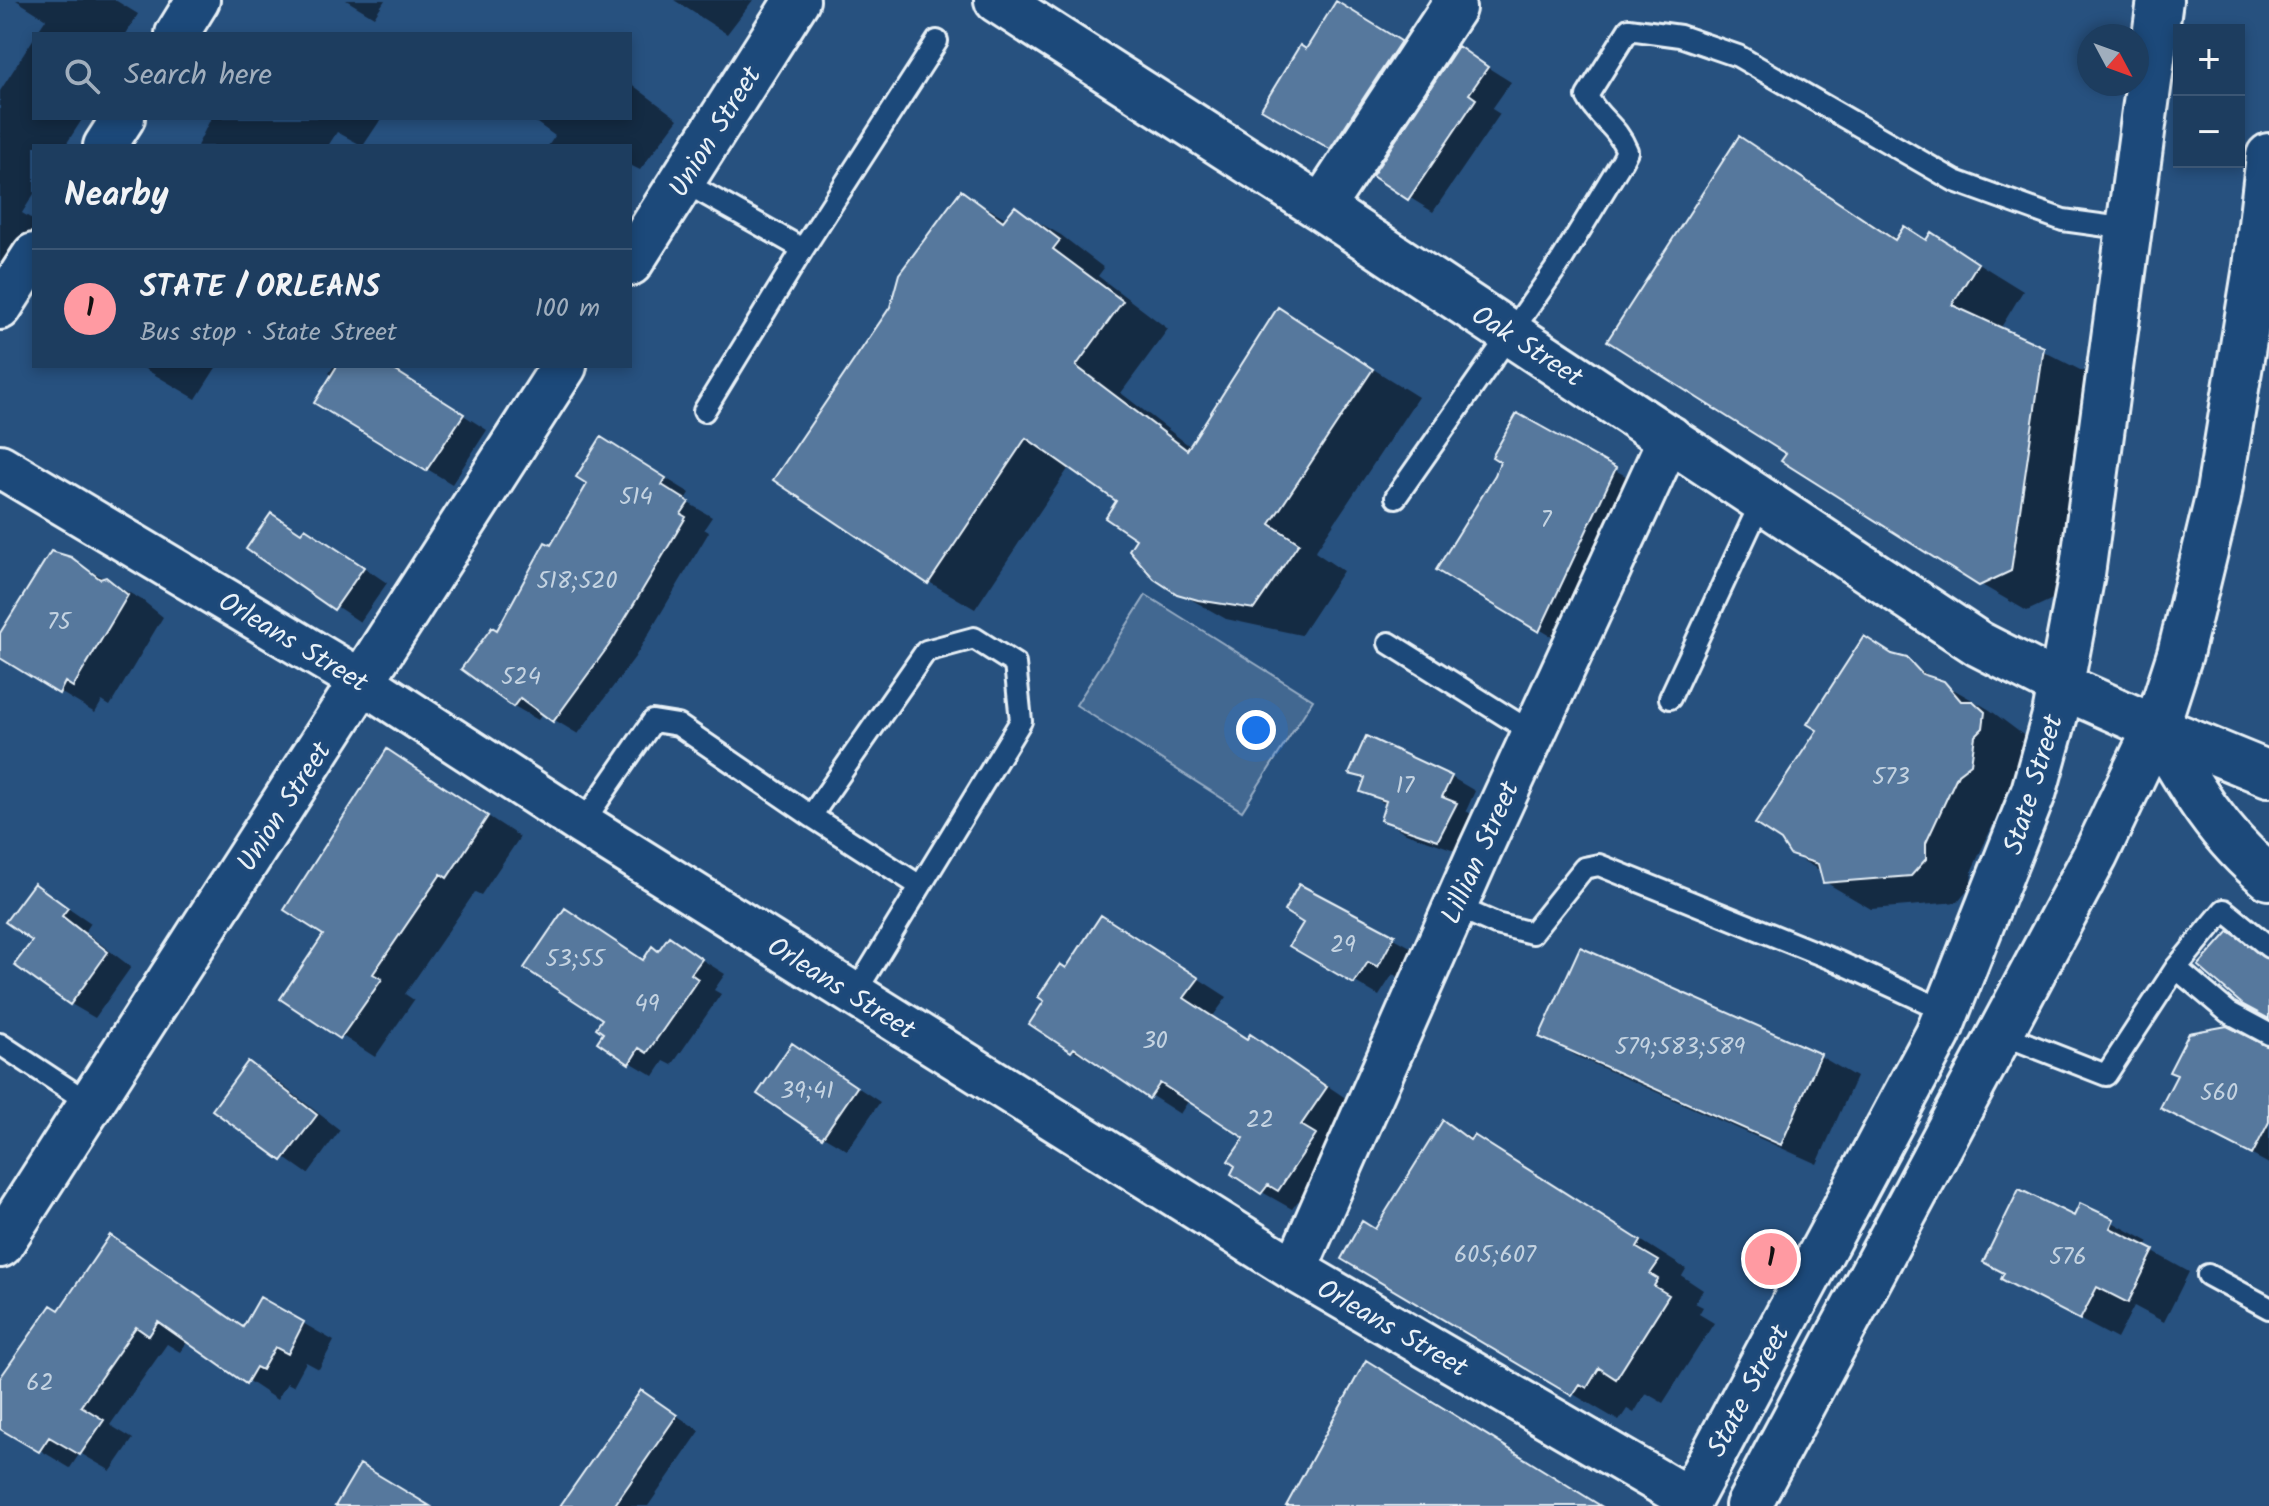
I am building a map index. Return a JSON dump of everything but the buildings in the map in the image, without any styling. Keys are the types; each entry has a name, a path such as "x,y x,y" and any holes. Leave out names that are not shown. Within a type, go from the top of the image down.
{"main road":[{"name":"Union Street","path":"632,260 797,0"},
{"name":"Oak Street","path":"997,0 1321,208 1979,644 2061,686 2269,774"},
{"name":"State Street","path":"1693,1504 1948,1012 2034,791 2061,686 2082,574 2160,0"},
{"path":"1321,208 1453,8"},
{"name":"State Street","path":"1748,1506 2113,821 2156,728 2180,654 2218,498 2256,267 2269,156"},
{"name":"Union Street","path":"0,1245 563,368"},
{"path":"2156,728 2201,805 2228,840 2269,877"}],"street":[{"path":"178,32 198,0"},
{"path":"106,144 122,120"},
{"path":"0,308 32,258"},
{"name":"Lillian Street","path":"1295,1270 1455,906 1670,437"},
{"name":"Orleans Street","path":"0,466 363,682 582,824 1295,1270 1693,1504"}],"lane":[{"path":"1396,497 1561,261 1627,151 1619,132 1594,111 1587,96 1629,29 1680,36 1738,56 1955,181 2063,220 2129,229"},
{"path":"704,411 803,249 937,41"},
{"path":"682,181 803,249"},
{"path":"1670,698 1763,498"},
{"path":"811,816 926,651 974,638 1015,664 1021,721 854,995"},
{"path":"1389,643 1533,733"},
{"path":"582,824 653,721 678,725 920,886"},
{"path":"1455,906 1496,924 1532,933 1584,868 1599,865 1839,962 1948,1012"},
{"path":"1999,1033 2106,1075 2176,968 2224,910 2269,947"},
{"path":"2176,968 2269,1034"},
{"path":"0,1044 91,1104"},
{"path":"2208,1275 2269,1308"}],"shaded area":[{"path":"1146,595 1313,700 1242,811 1076,705"}],"place":[{"name":"STATE / ORLEANS","path":"1771,1259"}]}
